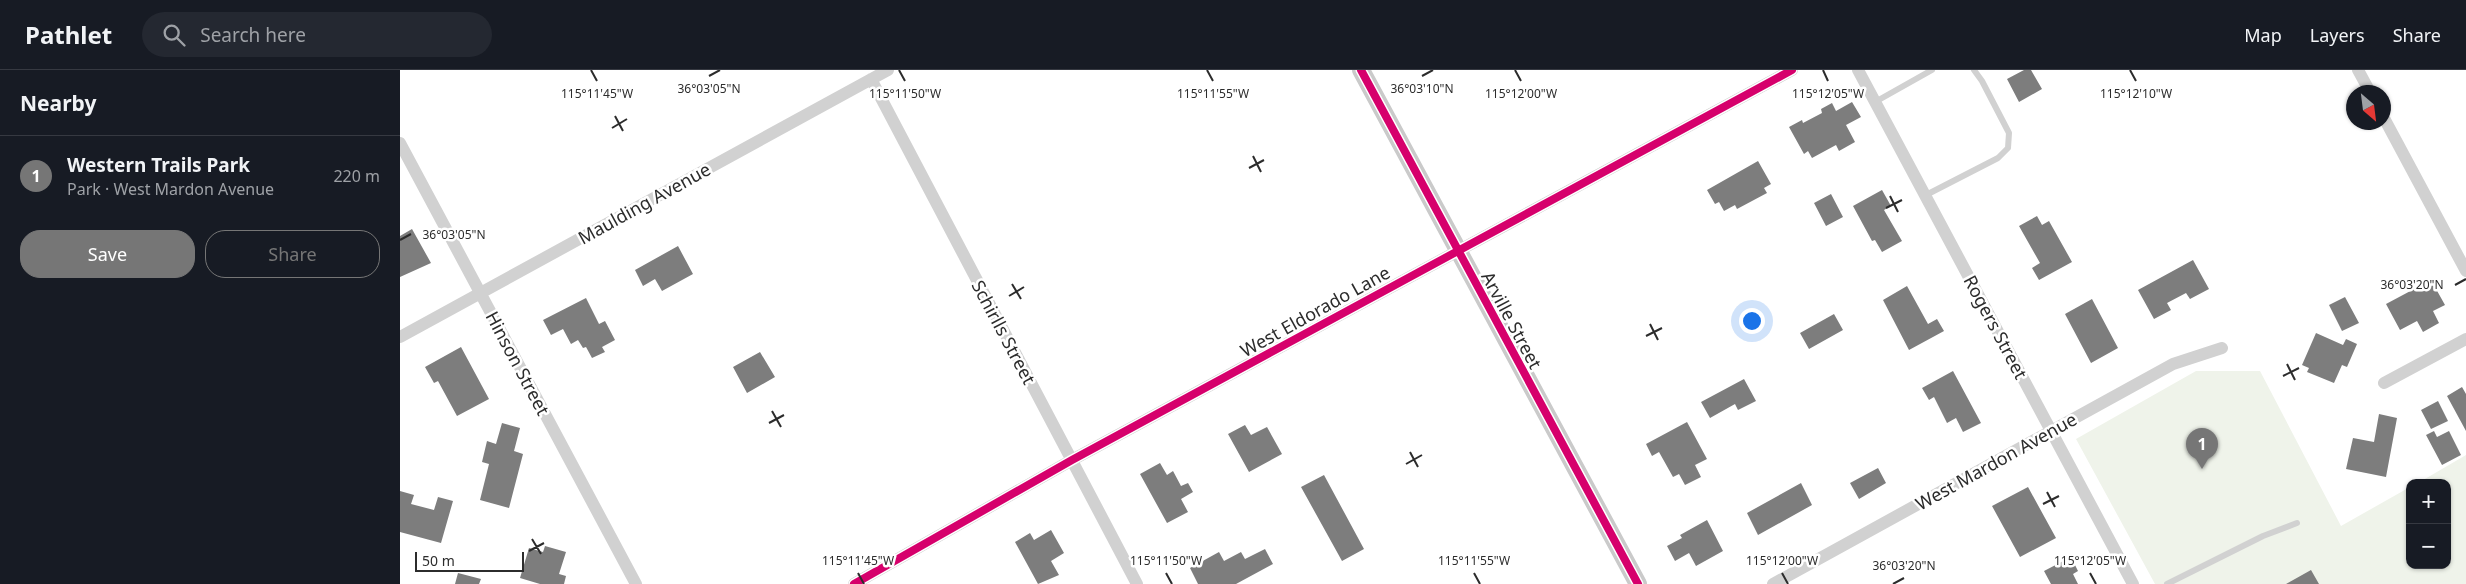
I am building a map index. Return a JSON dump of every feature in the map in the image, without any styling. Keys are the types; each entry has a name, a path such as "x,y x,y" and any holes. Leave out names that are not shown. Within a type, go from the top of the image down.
{"street":[{"name":"Maulding Avenue","path":"400,337 888,70"},
{"name":"Arville Street","path":"1361,70 1638,584"},
{"name":"West Eldorado Lane","path":"854,584 1072,460 1792,70"},
{"name":"Rogers Street","path":"1858,70 2133,584"},
{"path":"2358,70 2366,85"},
{"name":"Schirlls Street","path":"871,79 1137,584"},
{"path":"2390,130 2466,271"},
{"name":"Hinson Street","path":"400,143 636,584"},
{"path":"2384,383 2466,339"},
{"name":"West Mardon Avenue","path":"1773,584 2173,364 2222,348"}],"lane":[{"path":"1875,102 1932,70"},
{"path":"1926,196 1998,158 2008,148 2009,133 1982,81 1974,70"},
{"path":"2167,584 2254,540 2297,523"}],"shaded area":[{"path":"2196,371 2260,371 2341,526 2406,489 2406,569 2451,569 2451,479 2425,479 2466,455 2466,584 2155,584 2076,439"}],"building":[{"path":"2024,70 2031,70 2042,89 2019,102 2007,79"},
{"path":"1852,102 1861,117 1846,125 1855,142 1839,151 1836,145 1812,158 1808,151 1804,154 1789,127 1802,120 1803,123 1822,113 1821,109 1832,103 1836,111"},
{"path":"1758,161 1771,184 1764,188 1767,193 1737,209 1735,205 1724,211 1719,202 1715,204 1707,190"},
{"path":"1882,190 1891,206 1884,210 1902,241 1882,252 1875,240 1872,241 1853,206"},
{"path":"1831,194 1843,217 1826,226 1814,203"},
{"path":"2037,216 2042,225 2049,221 2072,262 2039,280 2032,268 2040,263 2019,226"},
{"path":"412,229 431,263 400,277 400,236"},
{"path":"678,246 693,274 662,291 655,279 643,286 635,270"},
{"path":"2193,260 2209,289 2190,299 2186,293 2167,303 2171,310 2154,319 2138,290"},
{"path":"2431,280 2445,305 2433,311 2439,323 2423,332 2417,321 2400,330 2386,304"},
{"path":"1907,286 1928,324 1937,319 1944,331 1909,350 1883,300"},
{"path":"2345,297 2359,323 2342,331 2329,305"},
{"path":"586,298 599,324 605,321 615,340 602,347 605,352 592,358 586,347 583,348 578,340 571,344 563,329 551,335 543,320"},
{"path":"2092,299 2118,348 2091,363 2065,314"},
{"path":"1834,314 1843,330 1809,349 1800,333"},
{"path":"2316,333 2343,345 2346,339 2357,344 2347,367 2342,365 2334,383 2307,372 2309,368 2302,365"},
{"path":"461,347 489,399 457,416 438,381 434,383 425,367"},
{"path":"760,352 775,377 747,393 733,367"},
{"path":"1953,371 1981,423 1963,432 1956,418 1947,423 1934,397 1929,400 1922,388"},
{"path":"1744,379 1756,401 1738,410 1735,404 1710,418 1701,402"},
{"path":"2462,387 2466,394 2466,431 2447,396"},
{"path":"2438,401 2448,421 2431,429 2421,410"},
{"path":"2379,414 2397,418 2386,477 2346,469 2353,438 2374,442"},
{"path":"1687,422 1707,459 1695,465 1701,477 1685,485 1679,474 1673,477 1659,452 1652,456 1646,444"},
{"path":"502,423 520,428 514,451 523,454 509,508 480,500 489,464 482,462 487,441 496,444"},
{"path":"1245,425 1251,435 1267,427 1282,454 1249,472 1228,434"},
{"path":"2434,431 2437,437 2449,431 2461,455 2442,465 2426,435"},
{"path":"1160,463 1167,475 1173,471 1181,486 1188,483 1193,492 1181,499 1188,512 1167,523 1140,474"},
{"path":"1878,468 1886,483 1859,499 1850,483"},
{"path":"1324,475 1364,549 1342,561 1301,487"},
{"path":"1801,483 1812,505 1758,535 1747,513"},
{"path":"2028,487 2056,538 2020,557 1992,506"},
{"path":"400,491 414,495 411,504 434,510 438,497 453,501 441,543 400,532"},
{"path":"1707,520 1723,551 1696,566 1689,553 1675,561 1667,546 1682,538 1680,535"},
{"path":"1051,530 1064,553 1051,561 1059,575 1038,584 1015,542 1030,533 1034,540"},
{"path":"545,546 566,552 559,574 566,576 564,584 540,584 520,578 529,548 543,552"},
{"path":"1265,549 1273,564 1236,584 1198,584 1190,568 1219,552 1224,561 1241,552 1245,559"},
{"path":"2071,557 2078,571 2073,574 2078,584 2051,584 2044,571"},
{"path":"2311,570 2319,584 2286,584"},
{"path":"458,573 481,579 479,584 455,584"}],"cycle path":[{"path":"1361,70 1638,584"},
{"path":"854,584 1072,460 1792,70"}],"place":[{"name":"Western Trails Park","path":"2202,469"}]}
